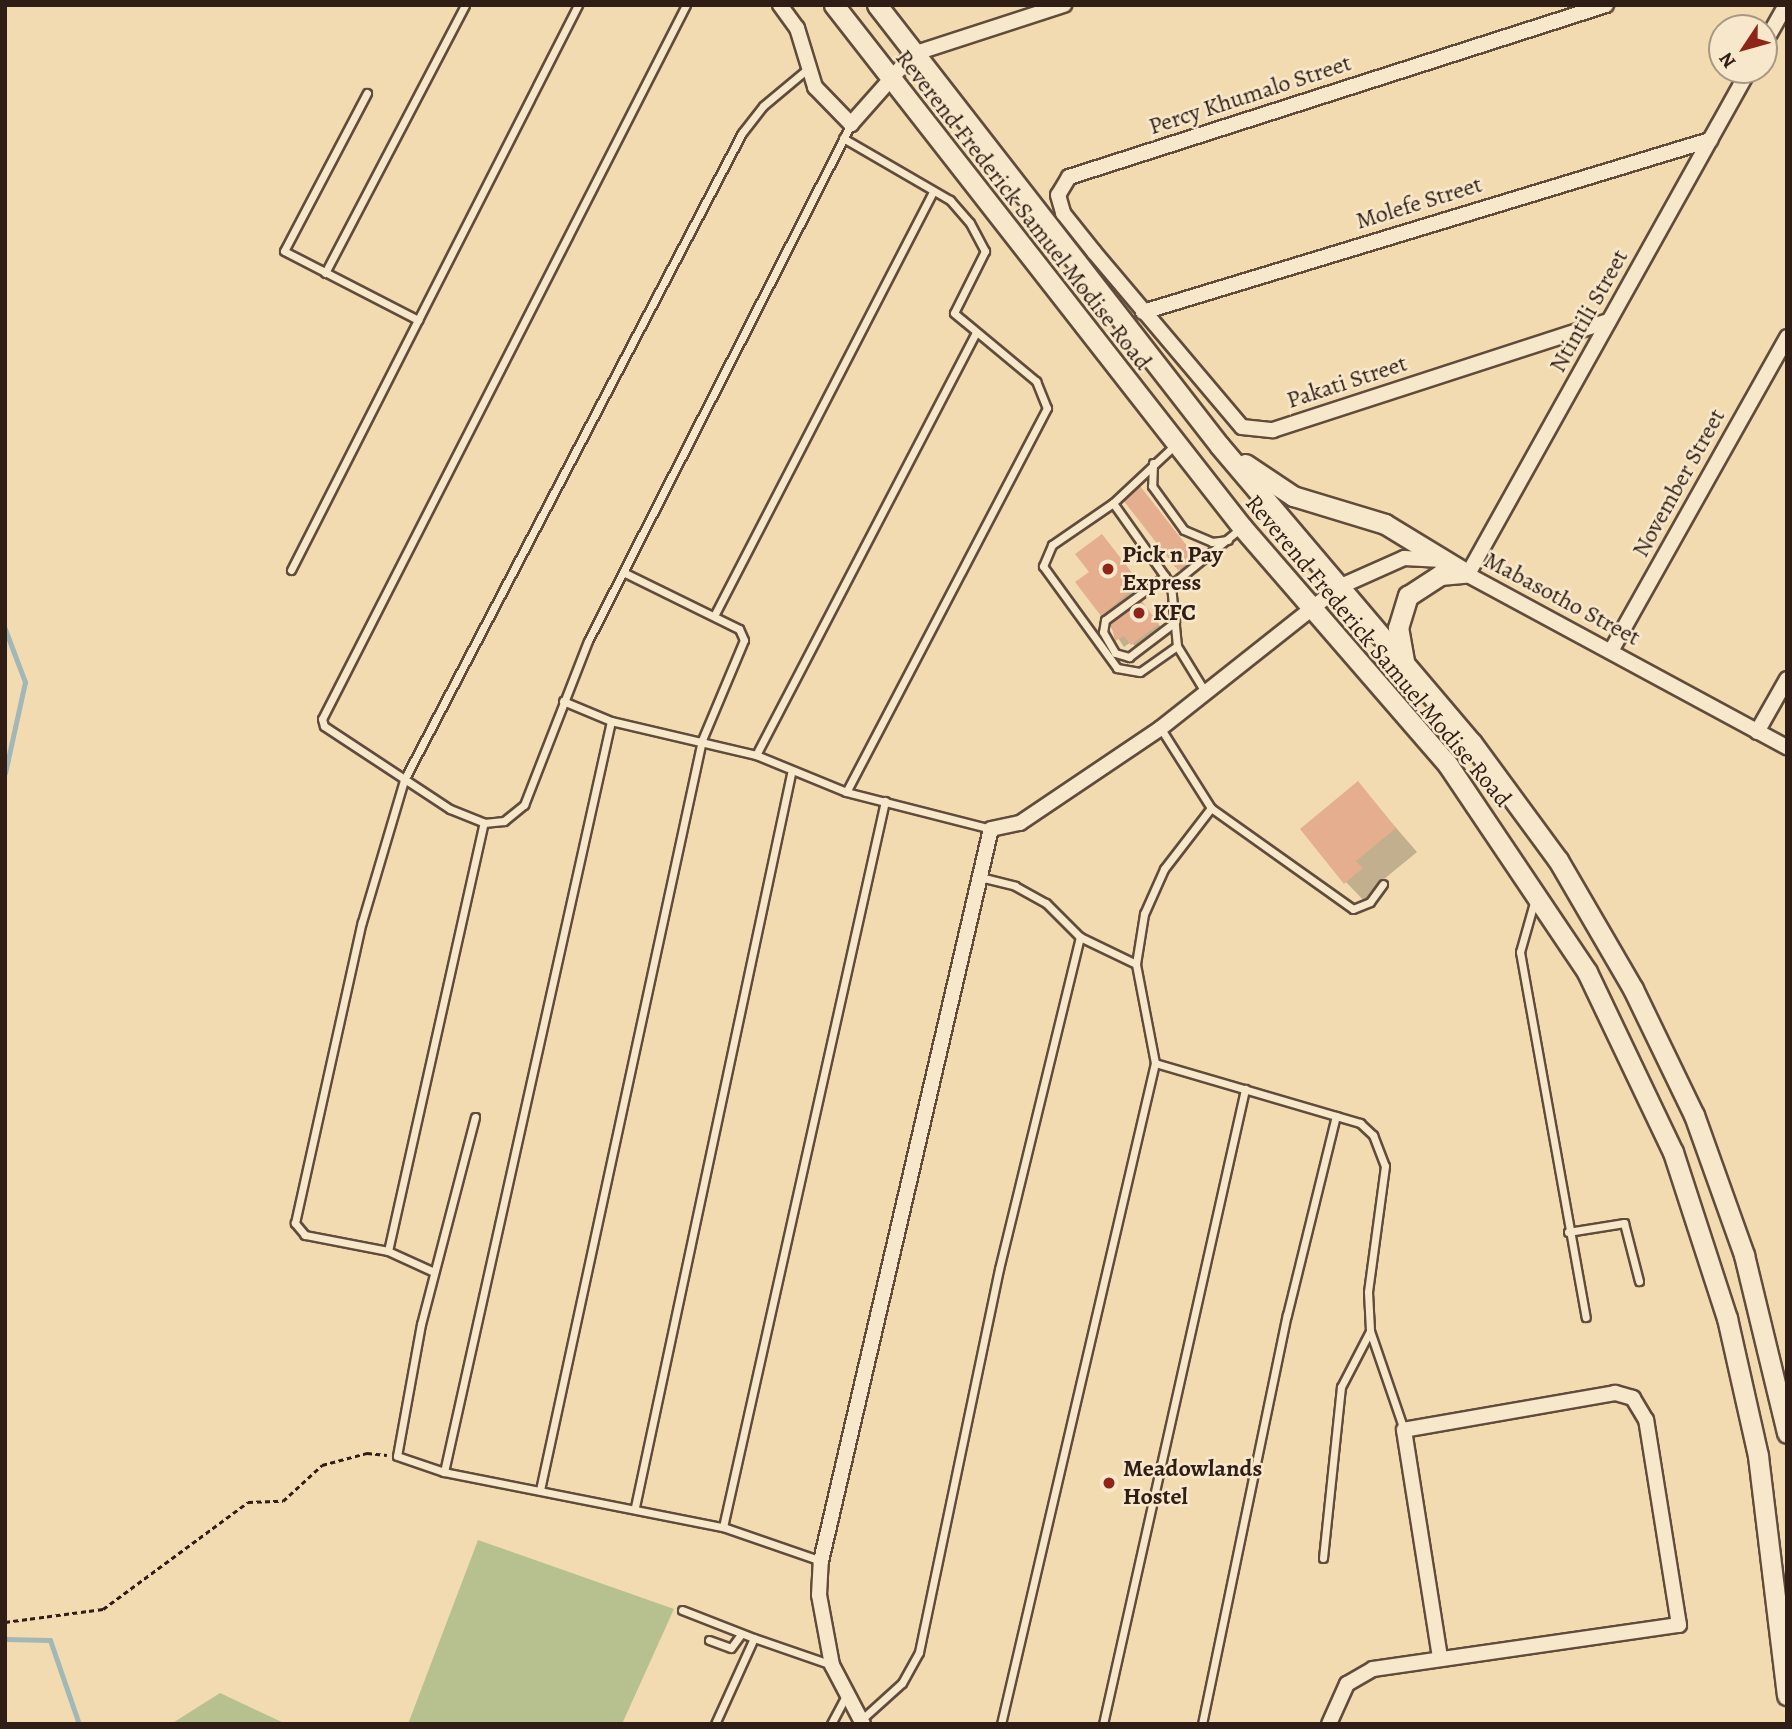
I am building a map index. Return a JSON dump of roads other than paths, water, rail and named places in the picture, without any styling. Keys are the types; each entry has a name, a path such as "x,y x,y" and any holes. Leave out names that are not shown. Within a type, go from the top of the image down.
{"main road":[{"name":"Reverend Frederick Samuel Modise Road","path":"834,5 886,77 1242,527 1448,765 1538,893 1634,1062 1709,1253 1758,1456 1787,1695"},
{"name":"Reverend Frederick Samuel Modise Road","path":"877,5 1219,445 1405,663 1526,814 1639,999 1694,1115 1744,1255 1787,1433"},
{"path":"1219,445 1283,492 1385,524 1465,573"},
{"path":"1405,663 1398,628 1408,596 1431,579 1465,573"}],"street":[{"path":"780,5 797,28 806,70 825,102 850,124 886,77 913,54 1064,5"},
{"name":"Percy Khumalo Street","path":"1143,312 1063,213 1058,195 1069,177 1606,5"},
{"name":"Ntintili Street","path":"1465,573 1741,84"},
{"name":"Molefe Street","path":"1143,312 1710,140"},
{"name":"Pakati Street","path":"1143,312 1233,422 1263,430 1609,321"},
{"name":"November Street","path":"1611,651 1787,337"},
{"name":"Mabasotho Street","path":"991,829 1020,822 1161,728 1204,690 1339,587 1404,558 1425,556 1465,573 1787,747"},
{"path":"1758,732 1787,678"},
{"path":"862,1722 832,1665 819,1595 821,1561 977,876 991,829"},
{"path":"1328,1724 1342,1691 1362,1673 1440,1658 1679,1625 1646,1420 1633,1398 1615,1393 1404,1430 1440,1658"}],"lane":[{"path":"325,273 465,5"},
{"path":"291,570 578,5"},
{"path":"686,5 322,719 404,780 484,822 504,821 524,805 563,701 623,572 850,124"},
{"path":"434,1272 388,1251 305,1235 295,1223 362,922 404,780 742,133 763,106 806,70"},
{"path":"367,93 284,246 286,255 418,320"},
{"path":"843,138 960,211 984,245 954,308 976,333 1037,381 1046,408 846,792"},
{"path":"714,616 932,193"},
{"path":"756,755 976,333"},
{"path":"1177,443 1112,503 1052,545 1043,566 1117,668 1140,672 1177,646"},
{"path":"1153,463 1152,486 1184,530 1212,542 1228,540"},
{"path":"1112,503 1171,585 1177,646 1204,690"},
{"path":"1171,585 1242,527"},
{"path":"541,1490 702,740 744,640 739,629 623,572"},
{"path":"1165,576 1105,621 1103,632 1115,653 1129,657 1175,622"},
{"path":"563,701 611,721 702,740 756,755 791,774 846,792 991,829"},
{"path":"444,1472 611,721"},
{"path":"1161,728 1211,808 1353,909 1370,902 1383,884"},
{"path":"635,1507 791,774"},
{"path":"723,1527 885,801"},
{"path":"1002,1724 1155,1063 1136,964 1150,894 1211,808"},
{"path":"388,1251 484,822"},
{"path":"977,876 1015,886 1046,903 1080,937 1136,964"},
{"path":"1538,893 1520,951 1586,1317"},
{"path":"862,1722 902,1683 919,1652 999,1269 1080,937"},
{"path":"1155,1063 1336,1116 1368,1128 1385,1158 1368,1292 1370,1331 1404,1430"},
{"path":"1103,1724 1245,1089"},
{"path":"1202,1724 1287,1315 1336,1116"},
{"path":"475,1117 434,1272 397,1456 444,1472 635,1507 723,1527 821,1561"},
{"path":"1569,1232 1624,1223 1639,1281"},
{"path":"1323,1558 1341,1387 1370,1331"},
{"path":"682,1609 754,1639 832,1665"},
{"path":"709,1640 731,1648 741,1633"},
{"path":"715,1724 754,1639"},
{"path":"831,1724 847,1694"}],"waterway":[{"path":"5,629 25,682 5,773"},
{"path":"5,1639 50,1640 79,1724"}],"place":[{"name":"Pick n Pay Express","path":"1108,569"},
{"name":"KFC","path":"1139,613"},
{"name":"Meadowlands Hostel","path":"1109,1483"}]}
